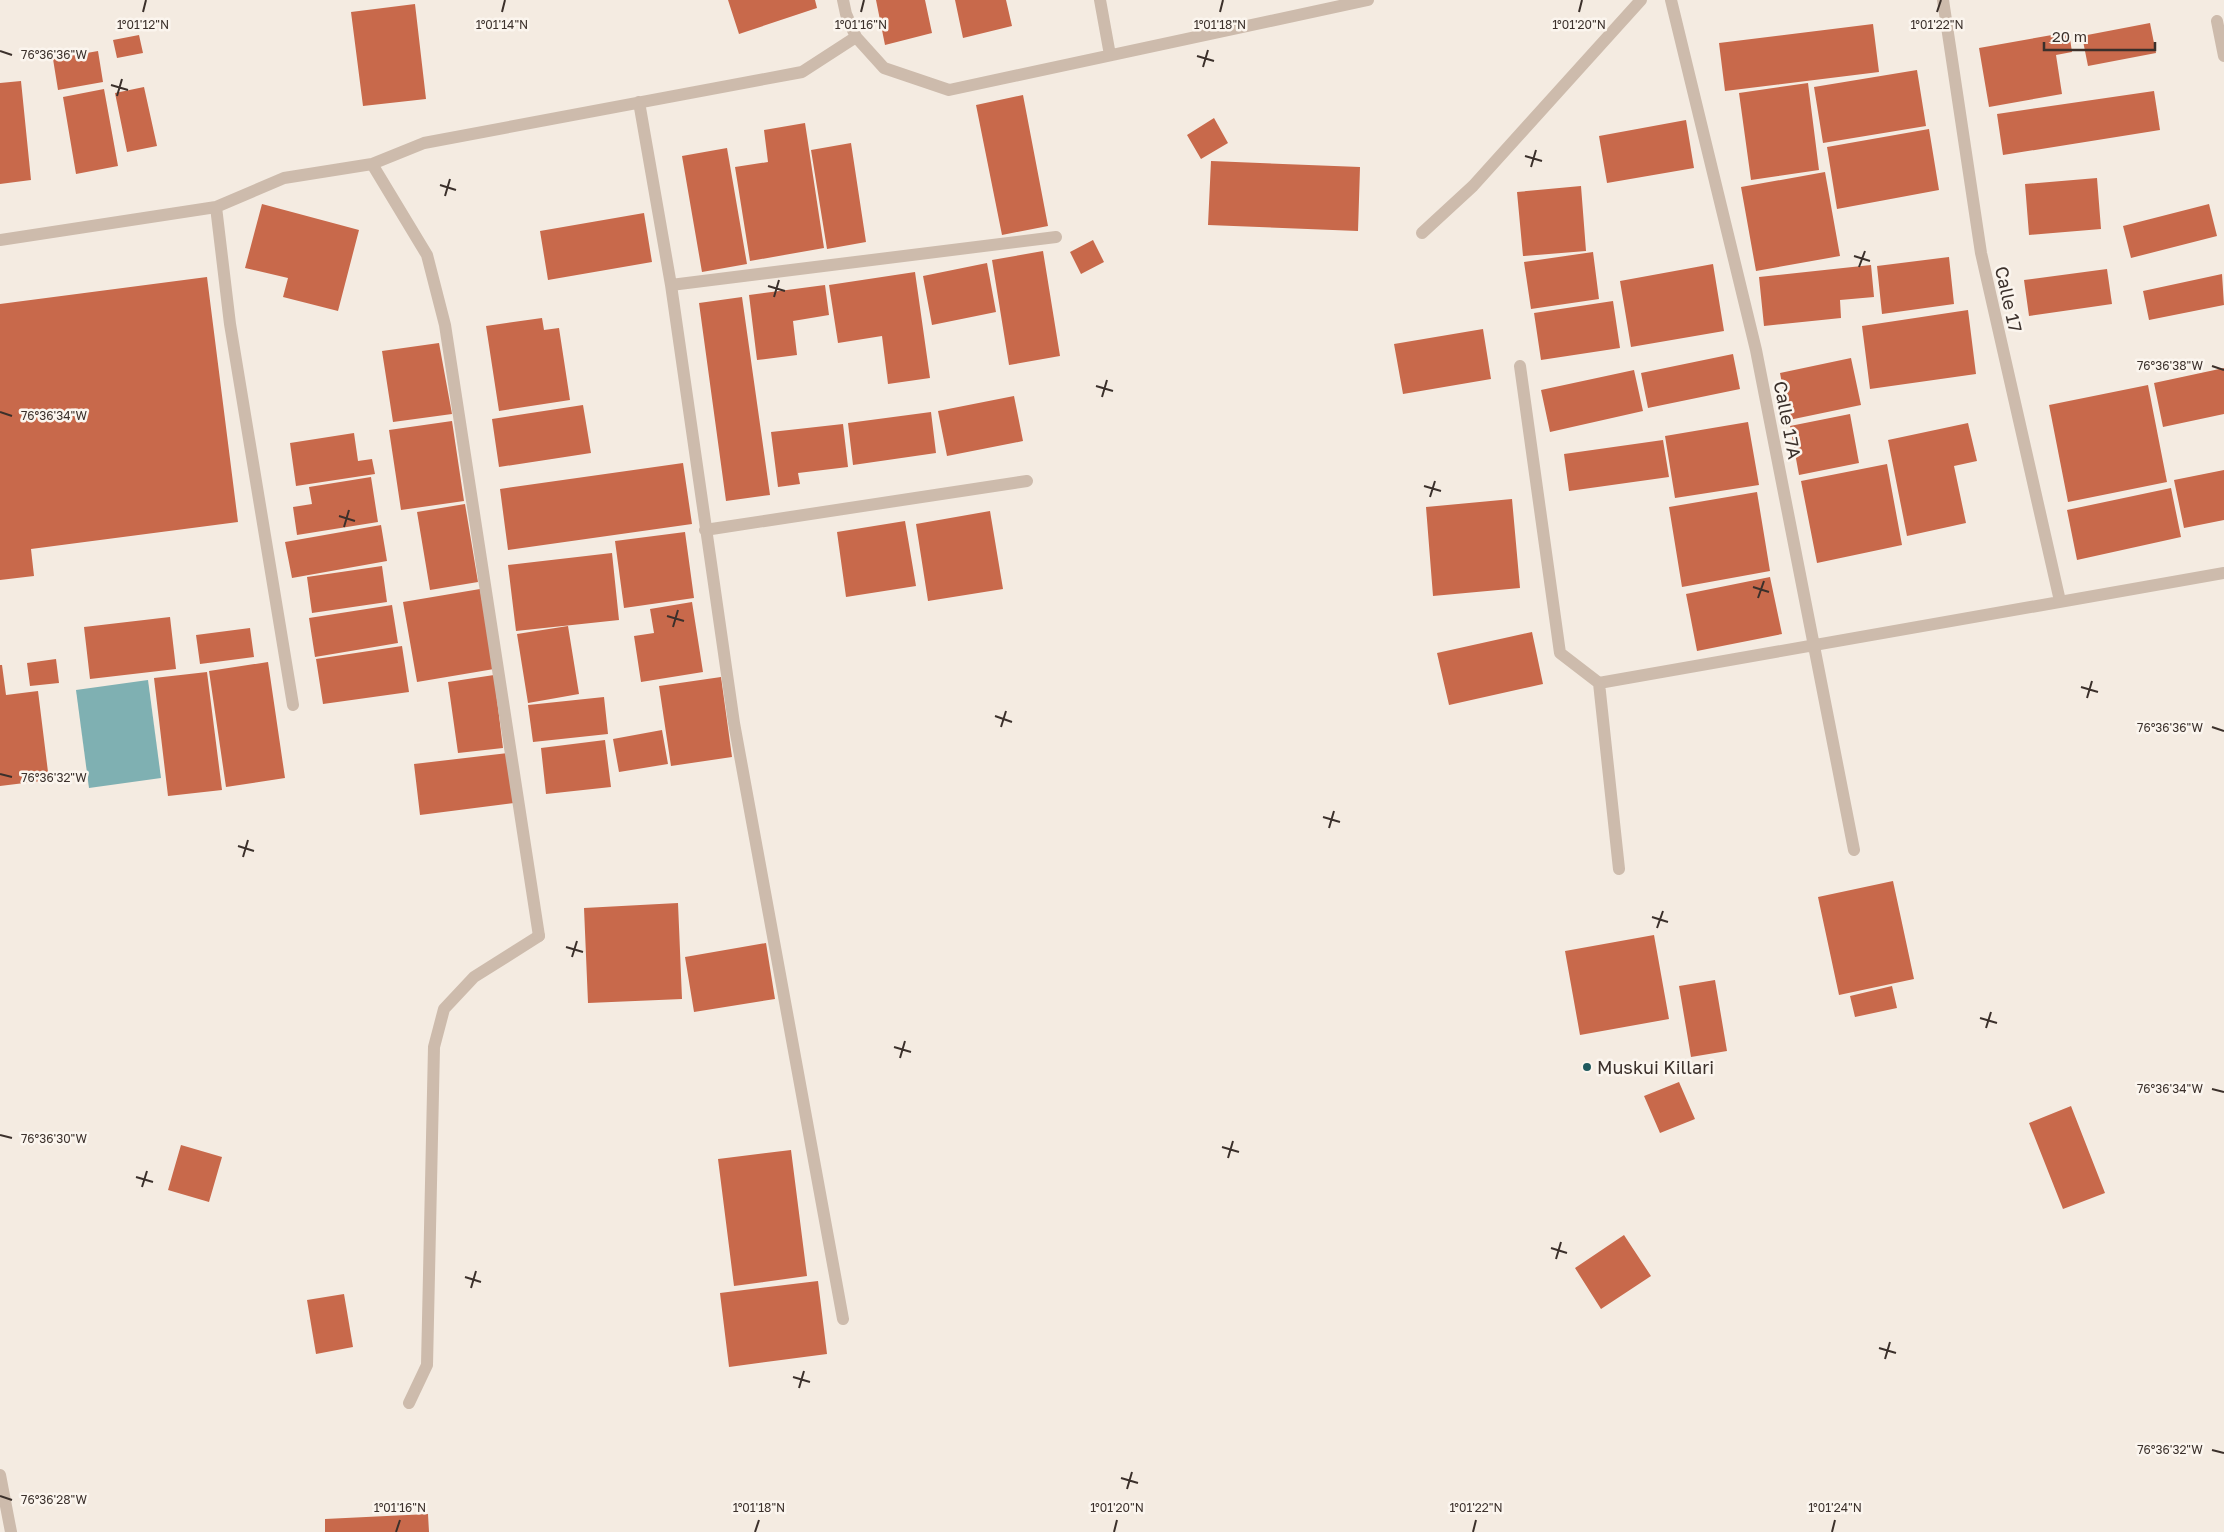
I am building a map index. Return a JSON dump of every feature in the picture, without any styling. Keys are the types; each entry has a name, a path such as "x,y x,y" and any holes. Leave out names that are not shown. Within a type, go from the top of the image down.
{"street":[{"path":"843,0 856,37 884,68 948,90 1368,0"},
{"path":"1100,0 1110,55"},
{"path":"1422,233 1473,186 1641,0"},
{"name":"Calle 17A","path":"1671,0 1756,350 1854,850"},
{"name":"Calle 17","path":"1942,0 1981,253 2060,602"},
{"path":"2217,21 2224,56"},
{"path":"0,240 216,207 284,178 372,164 424,143 802,72 856,37"},
{"path":"639,102 671,284 734,723 843,1319"},
{"path":"372,164 427,255 445,326 539,936 474,978 444,1009 434,1047 427,1365 409,1402"},
{"path":"216,207 230,324 293,705"},
{"path":"671,284 1056,237"},
{"path":"1520,366 1560,653 1599,683 1619,869"},
{"path":"705,530 1027,481"},
{"path":"1599,683 2224,573"},
{"path":"0,1475 11,1532"}],"water":[{"path":"148,680 161,778 89,788 76,690"}],"building":[{"path":"728,0 815,0 817,8 739,34"},
{"path":"876,0 925,0 932,33 885,45"},
{"path":"955,0 1006,0 1012,26 963,38"},
{"path":"415,4 426,99 363,106 351,12"},
{"path":"2150,23 2156,53 2088,66 2082,36"},
{"path":"1873,24 1879,72 1725,91 1719,43"},
{"path":"2069,32 2072,52 2056,55 2062,94 1989,107 1979,48"},
{"path":"139,35 143,53 117,58 113,40"},
{"path":"98,51 103,82 58,90 53,59"},
{"path":"1917,70 1926,126 1823,143 1814,87"},
{"path":"21,81 31,180 0,184 0,83"},
{"path":"1808,83 1819,170 1751,180 1739,93"},
{"path":"144,87 157,146 127,152 115,93"},
{"path":"104,89 118,166 76,174 63,97"},
{"path":"2154,91 2160,130 2003,155 1997,114"},
{"path":"1023,95 1048,226 1002,235 976,105"},
{"path":"1214,118 1228,143 1201,159 1187,135"},
{"path":"1686,120 1694,168 1607,183 1599,136"},
{"path":"805,123 824,248 750,261 735,167 768,162 764,130"},
{"path":"1929,129 1939,190 1837,209 1827,147"},
{"path":"851,143 866,242 827,249 811,150"},
{"path":"727,148 747,264 702,272 682,156"},
{"path":"1211,161 1360,167 1358,231 1208,225"},
{"path":"1825,172 1840,256 1756,271 1741,187"},
{"path":"2097,178 2101,229 2029,235 2025,184"},
{"path":"1581,186 1586,251 1523,256 1517,192"},
{"path":"262,204 359,230 338,311 283,297 288,278 245,268"},
{"path":"2209,204 2217,236 2131,258 2123,226"},
{"path":"644,213 652,262 548,280 540,231"},
{"path":"1093,240 1104,262 1081,274 1070,252"},
{"path":"1043,251 1060,356 1009,365 992,260"},
{"path":"1593,252 1599,299 1531,309 1524,262"},
{"path":"1949,257 1954,304 1882,314 1877,266"},
{"path":"987,263 996,312 932,325 923,276"},
{"path":"1713,264 1724,331 1631,347 1620,281"},
{"path":"1871,265 1874,297 1840,300 1841,318 1764,326 1759,277"},
{"path":"2107,269 2112,304 2029,316 2024,280"},
{"path":"915,272 930,378 888,384 882,336 838,343 829,285"},
{"path":"2222,274 2224,305 2149,320 2143,291"},
{"path":"207,277 238,522 31,549 34,576 0,580 0,304"},
{"path":"825,285 829,315 793,321 797,355 757,360 749,295"},
{"path":"742,297 770,495 726,501 699,303"},
{"path":"1613,301 1620,348 1541,360 1534,313"},
{"path":"1968,310 1976,374 1870,389 1862,326"},
{"path":"542,318 544,330 559,328 570,400 499,411 486,326"},
{"path":"1483,329 1491,379 1403,394 1394,344"},
{"path":"439,343 452,414 393,422 382,351"},
{"path":"1733,354 1740,389 1648,408 1641,373"},
{"path":"1851,358 1861,405 1789,420 1780,373"},
{"path":"2224,368 2224,414 2163,427 2154,383"},
{"path":"1634,370 1643,411 1550,432 1541,390"},
{"path":"2148,385 2167,482 2068,502 2049,405"},
{"path":"1014,396 1023,441 947,456 938,411"},
{"path":"583,405 591,453 499,467 492,419"},
{"path":"931,412 936,453 853,465 848,423"},
{"path":"1850,414 1859,463 1799,475 1790,426"},
{"path":"452,421 464,501 401,510 389,430"},
{"path":"1748,422 1759,485 1675,498 1665,436"},
{"path":"1968,423 1977,461 1954,466 1966,523 1907,536 1888,440"},
{"path":"843,424 848,467 798,473 800,484 778,487 771,432"},
{"path":"354,433 358,461 372,459 375,474 296,486 290,443"},
{"path":"1663,440 1669,477 1569,491 1564,454"},
{"path":"683,463 692,524 508,550 500,489"},
{"path":"1887,464 1902,545 1817,563 1801,481"},
{"path":"2224,470 2224,520 2184,528 2174,480"},
{"path":"371,477 378,522 297,535 293,507 312,504 309,487"},
{"path":"2171,488 2181,537 2077,560 2067,510"},
{"path":"1757,492 1770,571 1682,587 1669,507"},
{"path":"1512,499 1520,588 1433,596 1426,507"},
{"path":"465,504 478,582 430,590 417,512"},
{"path":"990,511 1003,589 928,601 916,524"},
{"path":"905,521 916,586 846,597 837,532"},
{"path":"381,525 387,561 292,578 285,542"},
{"path":"685,532 694,598 624,608 615,541"},
{"path":"612,553 619,620 516,631 508,565"},
{"path":"382,566 387,602 312,613 307,577"},
{"path":"1770,577 1782,634 1697,651 1686,594"},
{"path":"480,589 494,669 417,682 403,602"},
{"path":"692,602 703,672 641,682 634,636 654,633 650,609"},
{"path":"392,605 398,643 315,657 309,618"},
{"path":"170,617 176,669 90,679 84,627"},
{"path":"568,626 579,694 528,703 517,634"},
{"path":"250,628 254,657 200,664 196,635"},
{"path":"1532,632 1543,684 1449,705 1437,653"},
{"path":"402,646 409,692 323,704 316,659"},
{"path":"56,659 59,683 30,686 27,663"},
{"path":"268,662 285,778 226,787 209,671"},
{"path":"0,665 2,665 6,695 38,691 49,780 0,786"},
{"path":"207,672 222,790 168,796 154,678"},
{"path":"494,675 503,748 458,753 448,682"},
{"path":"721,677 732,757 671,766 659,686"},
{"path":"604,697 608,734 533,742 528,705"},
{"path":"662,730 668,764 619,772 613,739"},
{"path":"605,740 611,787 546,794 541,748"},
{"path":"508,753 514,803 420,815 414,764"},
{"path":"1893,881 1914,979 1839,995 1818,897"},
{"path":"678,903 682,999 588,1003 584,908"},
{"path":"1654,935 1669,1019 1580,1035 1565,951"},
{"path":"766,943 775,999 694,1012 685,957"},
{"path":"1715,980 1727,1051 1691,1057 1679,986"},
{"path":"1892,986 1897,1008 1855,1017 1850,996"},
{"path":"1679,1082 1695,1119 1660,1133 1644,1096"},
{"path":"2071,1106 2105,1193 2063,1209 2029,1123"},
{"path":"181,1145 222,1157 209,1202 168,1190"},
{"path":"791,1150 807,1276 734,1286 718,1159"},
{"path":"1624,1235 1651,1276 1601,1309 1575,1268"},
{"path":"818,1281 827,1354 729,1367 720,1293"},
{"path":"344,1294 353,1347 316,1354 307,1300"},
{"path":"428,1514 429,1532 325,1532 325,1519"}],"place":[{"name":"Muskui Killari","path":"1587,1067"}]}
